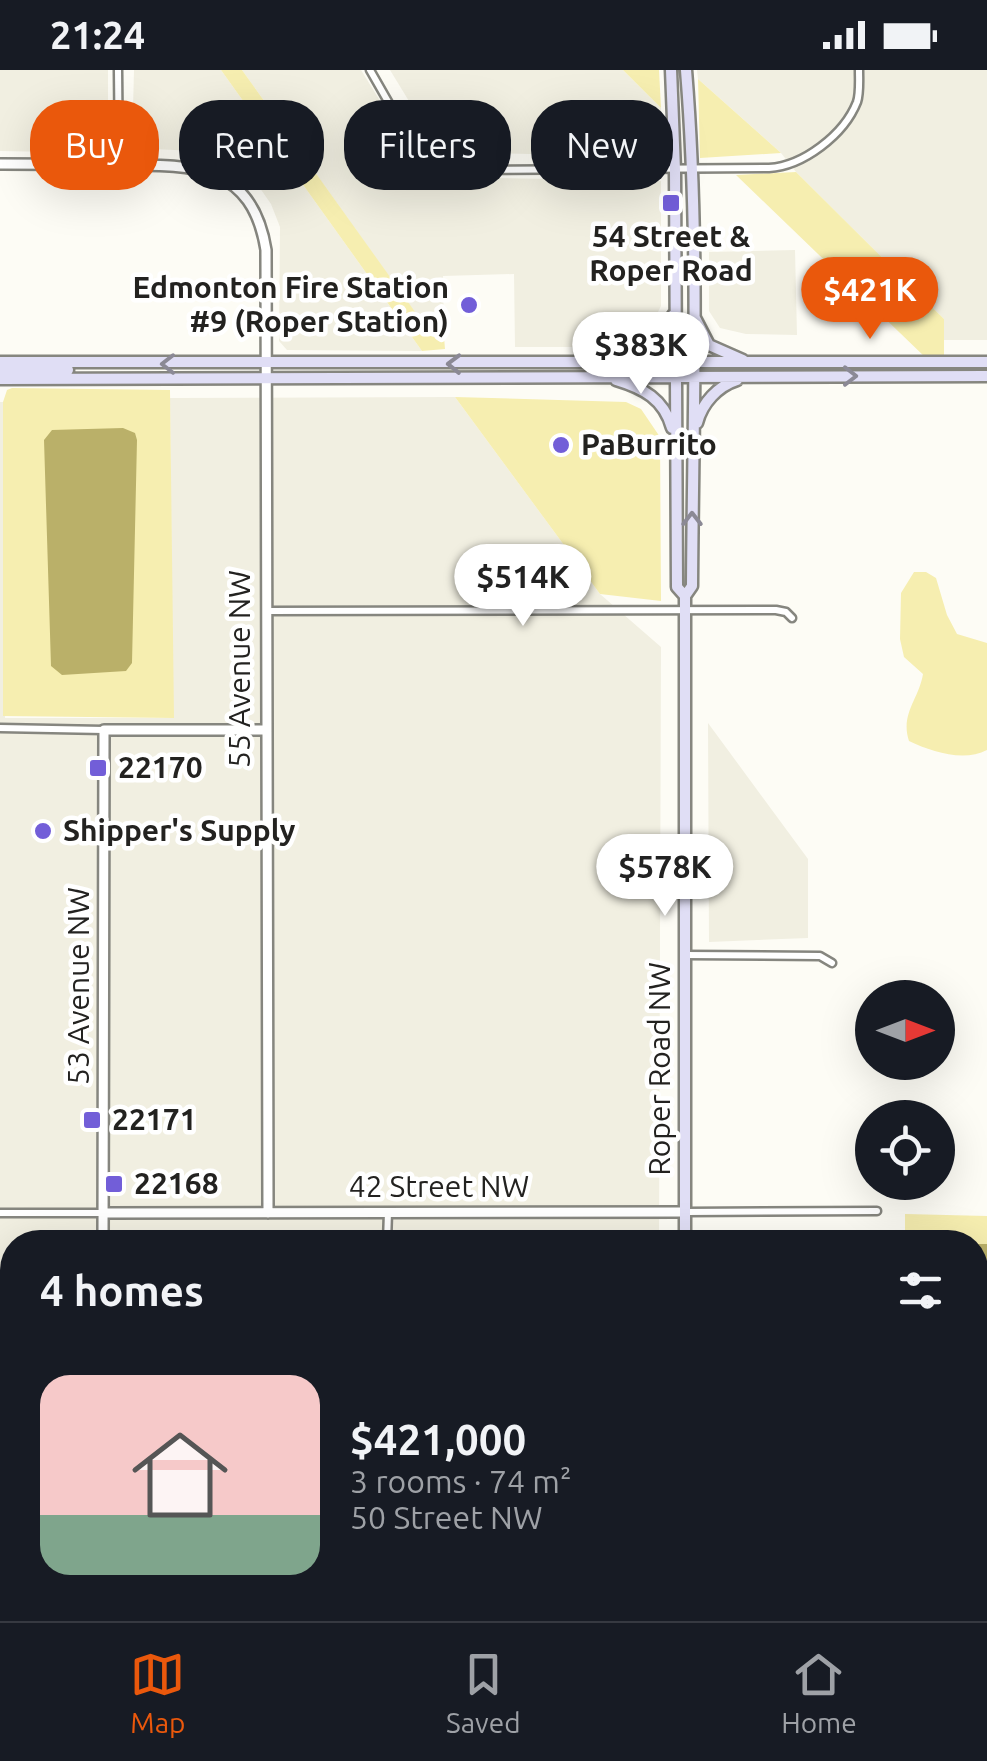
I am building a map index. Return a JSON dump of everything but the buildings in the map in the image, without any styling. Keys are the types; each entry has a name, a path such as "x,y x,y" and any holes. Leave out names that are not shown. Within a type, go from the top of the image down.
{"main road":[{"name":"Roper Road NW","path":"671,70 676,170 677,587 685,596"},
{"name":"Roper Road NW","path":"684,1230 685,596 692,586 694,363 686,70"},
{"path":"622,363 655,348 676,304"},
{"path":"693,314 709,345 754,362"},
{"path":"0,362 987,362"},
{"path":"0,376 119,364"},
{"path":"0,376 987,376"},
{"path":"606,376 638,386 656,398 666,412 676,442"},
{"path":"693,439 699,413 713,394 722,386 752,376"}],"street":[{"path":"118,70 118,100"},
{"path":"370,70 414,147 434,165 458,170 676,170 769,168 796,163 830,136 856,104 859,70"},
{"path":"0,164 30,164"},
{"name":"55 Avenue NW","path":"159,167 202,169 242,192 258,217 266,250 268,1212"},
{"path":"265,611 776,610 792,618"},
{"path":"0,728 265,730"},
{"name":"53 Avenue NW","path":"103,1230 104,730"},
{"path":"686,955 820,956 832,963"},
{"name":"42 Street NW","path":"0,1213 877,1211"},
{"path":"387,1230 388,1212"}],"shaded area":[{"path":"0,70 108,70 108,100 30,100 30,152 0,151"},
{"path":"134,70 221,70 242,100 179,100 179,150 159,149 159,100 133,100"},
{"path":"221,70 242,70 263,100 242,100"},
{"path":"242,70 361,70 380,100 344,100 344,190 511,190 511,178 531,179 531,190 661,190 661,306 643,342 615,347 515,347 514,274 443,276 444,337 433,338 324,185 324,100 263,100"},
{"path":"390,70 623,70 653,100 531,100 531,154 511,154 511,100 408,100"},
{"path":"623,70 659,70 661,100 653,100"},
{"path":"697,70 987,70 987,340 944,340 944,319 781,153 698,79"},
{"path":"698,79 781,153 700,158"},
{"path":"796,172 944,319 944,358 926,358 736,175"},
{"path":"324,185 433,337 444,337 445,349 422,351 307,190 324,190"},
{"path":"261,190 307,190 422,351 287,350 279,341 280,227"},
{"path":"795,250 797,335 746,334 720,328 709,311 709,252"},
{"path":"7,390 170,390 174,718 3,716 3,402"},
{"path":"455,397 600,594 661,647 659,1230 0,1230 0,402 5,718 173,718 170,398"},
{"path":"455,397 626,402 641,409 660,437 661,601 600,594"},
{"path":"123,428 135,433 137,440 132,663 126,671 62,675 51,666 44,440 52,430"},
{"path":"914,572 926,572 936,578 957,634 987,643 987,750 978,754 948,754 909,741 908,715 923,674 904,657 900,639 901,593"},
{"path":"708,723 808,859 808,938 709,942"},
{"path":"905,1214 987,1216 987,1230 905,1230"}],"place":[{"name":"54 Street & Roper Road","path":"671,203"},
{"name":"Edmonton Fire Station #9 (Roper Station)","path":"469,305"},
{"name":"PaBurrito","path":"561,445"},
{"name":"22170","path":"98,768"},
{"name":"Shipper's Supply","path":"43,831"},
{"name":"22171","path":"92,1120"},
{"name":"22168","path":"114,1184"}]}
